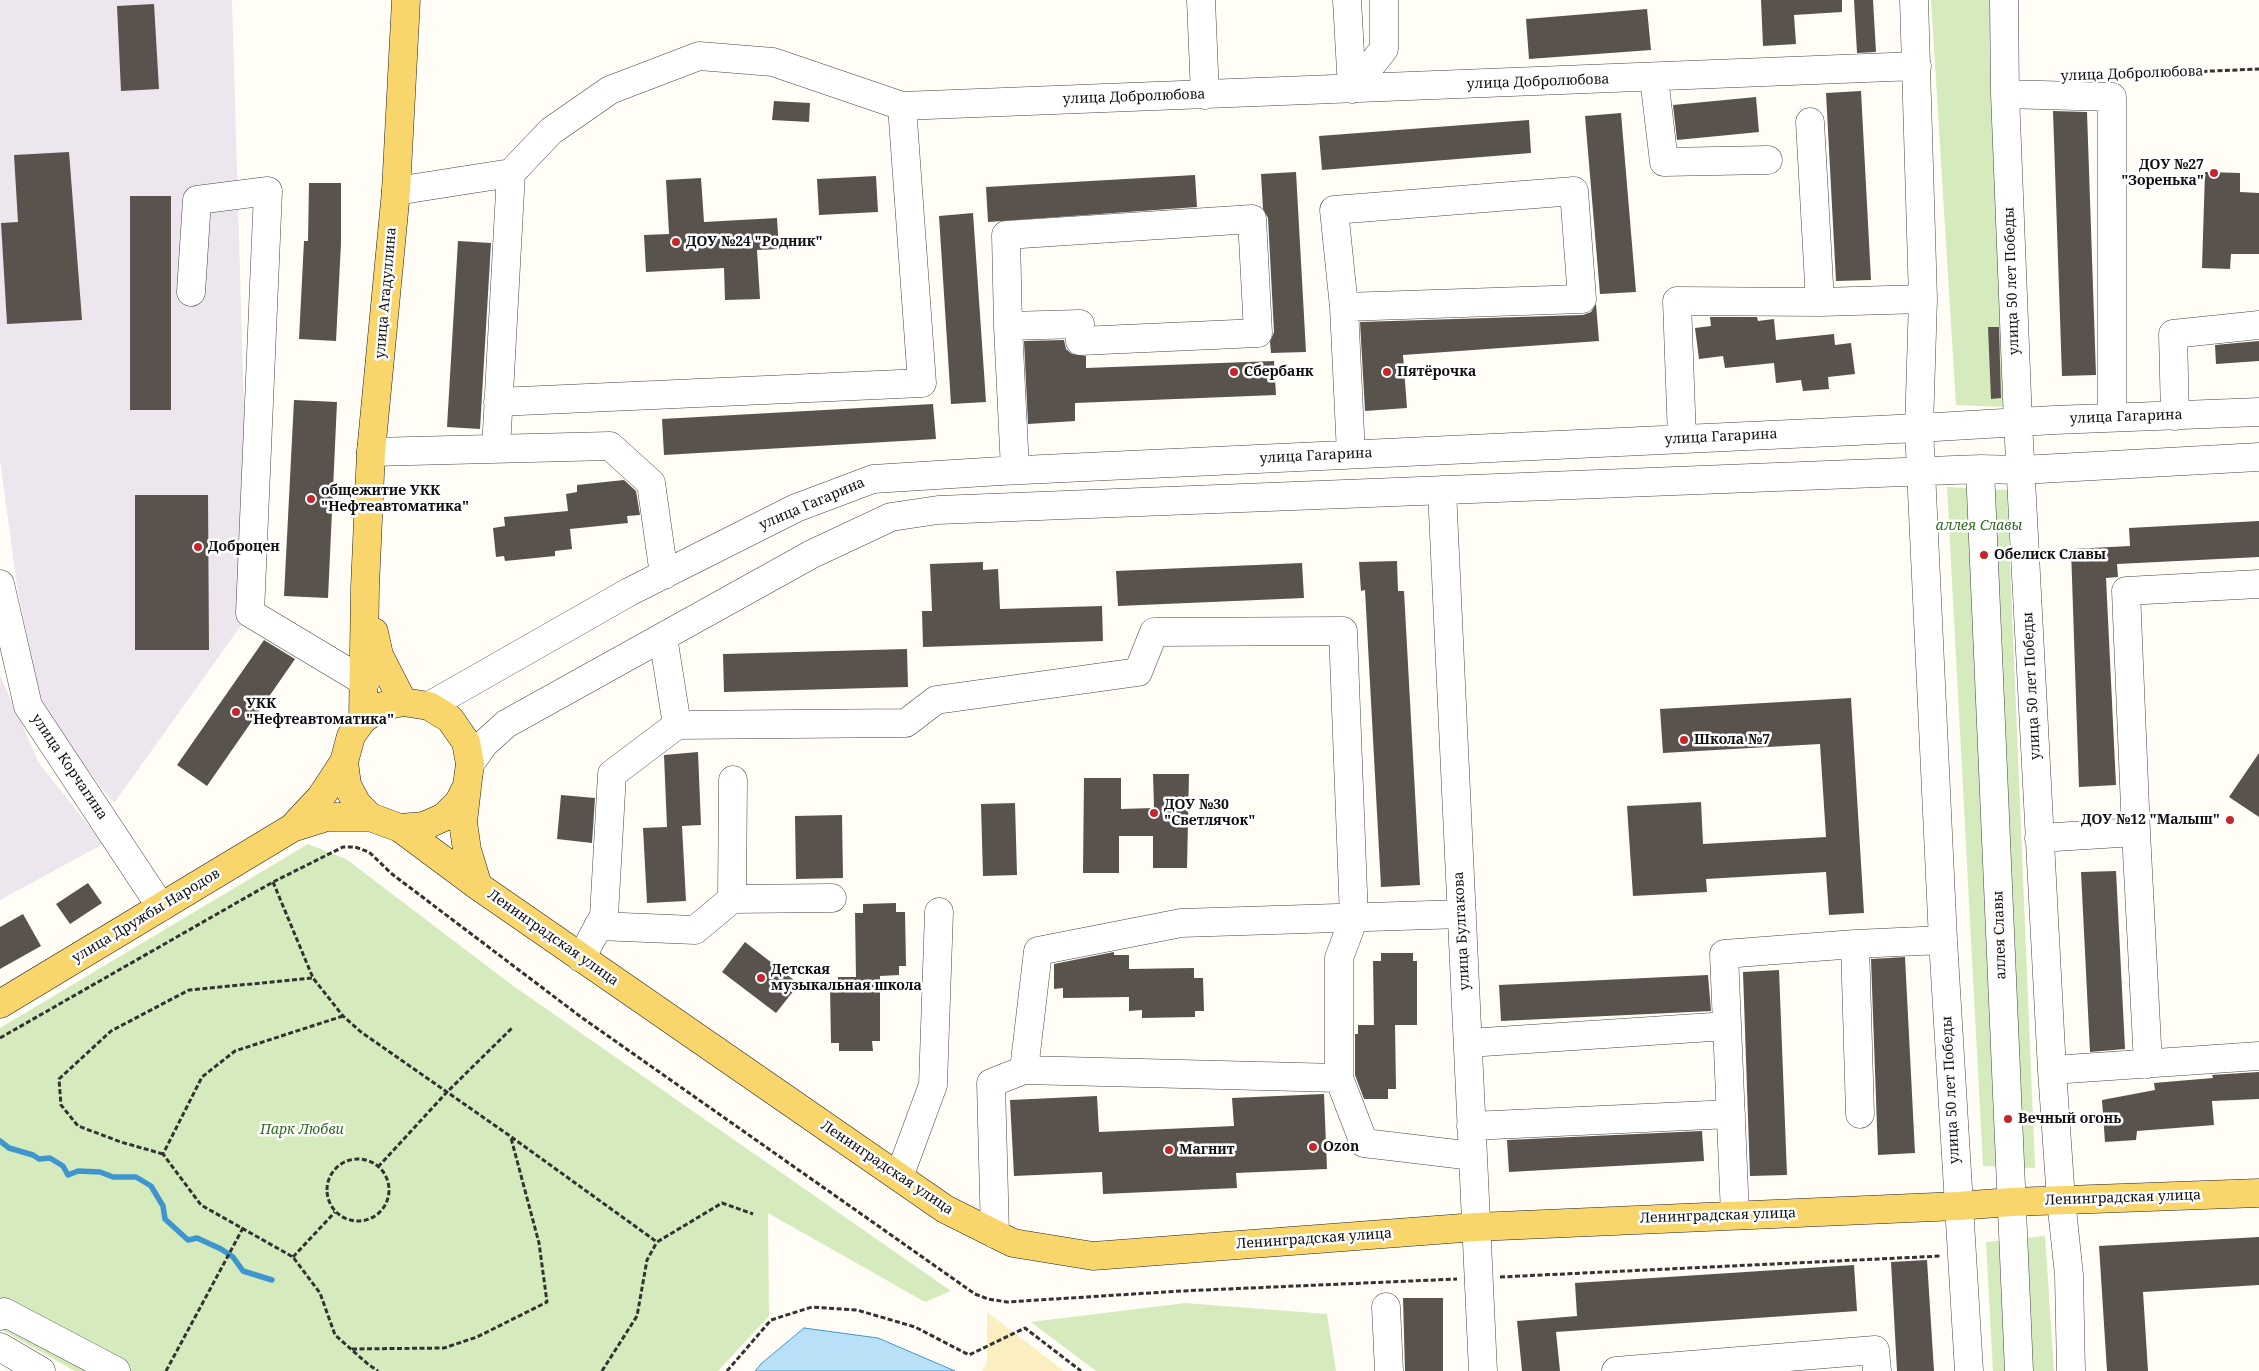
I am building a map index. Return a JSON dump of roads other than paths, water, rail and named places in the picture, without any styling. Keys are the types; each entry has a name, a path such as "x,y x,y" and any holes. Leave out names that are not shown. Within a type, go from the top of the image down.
{"main road":[{"name":"улица Агадуллина","path":"365,587 371,452 396,191 406,0"},
{"path":"363,719 365,587"},
{"path":"365,587 379,655 390,681 416,704 450,719 466,742 469,775 463,822 467,850 478,886"},
{"path":"292,828 322,797 344,762 351,736 363,719 383,706 416,704"},
{"path":"344,762 347,785 356,804 370,817"},
{"path":"292,828 327,817 370,817 400,828 424,826 444,817 459,802 469,775"},
{"name":"улица Дружбы Народов","path":"0,1004 292,828"},
{"name":"Ленинградская улица","path":"400,828 478,886 899,1178 945,1209 1013,1243 1093,1256 1476,1227 1958,1206 2011,1202 2259,1193"}],"street":[{"path":"1201,0 1205,95"},
{"path":"1347,0 1352,89"},
{"path":"1352,89 1384,49 1384,0"},
{"name":"улица 50 лет Победы","path":"1914,0 1923,299 1919,428 1923,472 1943,940 1969,1371"},
{"name":"улица 50 лет Победы","path":"2004,0 2004,94 2018,422 2052,1070 2061,1200 2069,1275 2071,1371"},
{"name":"улица Добролюбова","path":"511,173 551,131 610,90 698,56 773,62 902,106 1654,78 1916,66"},
{"path":"1654,78 1664,162 1768,160"},
{"path":"2004,94 2112,97 2112,417"},
{"path":"498,402 922,383 902,106"},
{"path":"1810,122 1820,302"},
{"path":"396,191 511,173 496,449"},
{"path":"191,292 198,200 268,191 250,613 365,682"},
{"path":"1344,306 1582,299 1574,191 1334,210 1344,306 1351,454"},
{"path":"1008,326 1080,324 1080,341 1258,333 1252,219 1006,235 1008,326 1015,470"},
{"path":"1682,439 1677,301 1820,302 1923,299"},
{"path":"2175,416 2173,334 2259,325"},
{"name":"улица Гагарина","path":"416,704 629,592 796,508 873,479 1015,470 1919,428 2112,417 2259,412"},
{"path":"371,452 610,446 651,482 664,575"},
{"path":"469,775 484,744 506,724 812,554 891,517 938,510 1980,469 2021,470 2259,457"},
{"name":"аллея Славы","path":"1980,469 2019,1371"},
{"name":"улица Булгакова","path":"1442,490 1483,1371"},
{"name":"улица Корчагина","path":"0,584 28,706 162,907"},
{"path":"2148,1064 2126,591 2259,584"},
{"path":"581,958 604,916 612,774 677,725 906,723 936,700 1138,672 1154,632 1342,631 1354,918 1339,958 1339,1078 1364,1143 1473,1156"},
{"path":"663,637 677,725"},
{"path":"732,899 734,780"},
{"path":"2039,838 2136,832"},
{"path":"598,926 695,930 732,899 832,898"},
{"path":"899,1178 933,1085 940,912"},
{"path":"1024,1070 1038,951 1181,923 1462,914"},
{"path":"1736,1215 1724,954 1855,944 1943,940"},
{"path":"1855,944 1860,1114"},
{"path":"1468,1043 1727,1026"},
{"path":"2052,1070 2259,1056"},
{"path":"995,1234 991,1082 1024,1070 1339,1078"},
{"path":"1471,1126 1731,1114"},
{"path":"1386,1307 1389,1371"},
{"path":"0,1316 4,1312 116,1371"},
{"path":"0,1347 41,1371"},
{"path":"1616,1371 1875,1350 1876,1371"}],"water":[{"path":"804,1328 878,1338 955,1371 755,1371"}],"waterway":[{"path":"0,1141 9,1148 33,1155 39,1159 50,1158 63,1166 68,1175 78,1171 100,1172 113,1177 136,1177 151,1186 163,1206 165,1219 188,1240 197,1238 221,1249 233,1257 243,1271 272,1280"}],"place":[{"name":"ДОУ №27 \"Зоренька\"","path":"2214,173"},
{"name":"ДОУ №24 \"Родник\"","path":"676,242"},
{"name":"Сбербанк","path":"1234,372"},
{"name":"Пятёрочка","path":"1387,372"},
{"name":"общежитие УКК \"Нефтеавтоматика\"","path":"311,499"},
{"name":"Доброцен","path":"198,547"},
{"name":"Обелиск Славы","path":"1984,555"},
{"name":"УКК \"Нефтеавтоматика\"","path":"236,712"},
{"name":"Школа №7","path":"1684,740"},
{"name":"ДОУ №30 \"Светлячок\"","path":"1154,813"},
{"name":"ДОУ №12 \"Малыш\"","path":"2230,820"},
{"name":"Детская музыкальная школа","path":"761,978"},
{"name":"Вечный огонь","path":"2008,1119"},
{"name":"Ozon","path":"1313,1147"},
{"name":"Магнит","path":"1169,1150"}],"park label":[{"name":"Парк Любви","path":"302,1130"}]}
